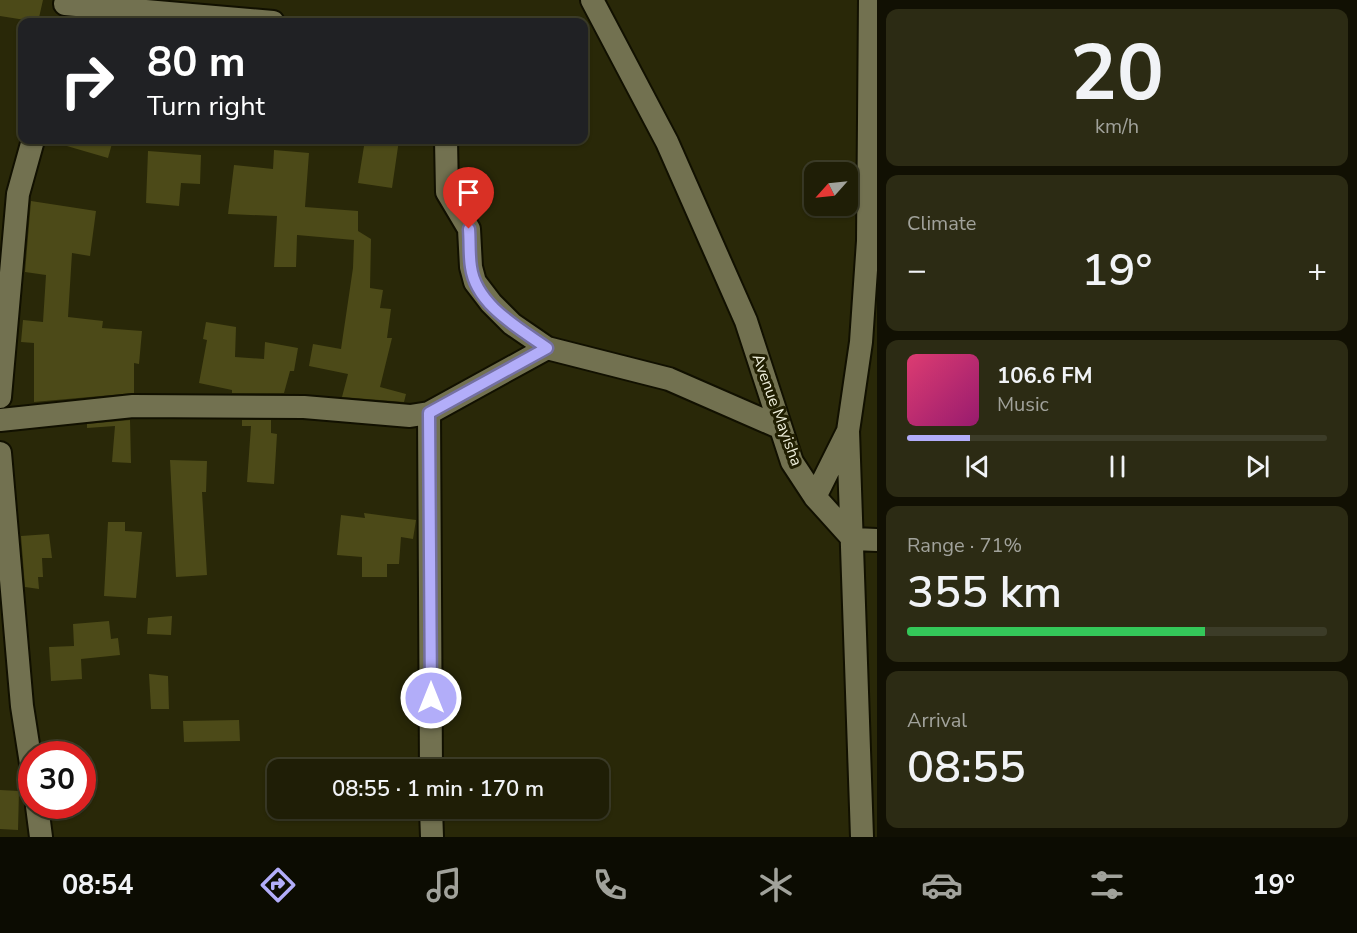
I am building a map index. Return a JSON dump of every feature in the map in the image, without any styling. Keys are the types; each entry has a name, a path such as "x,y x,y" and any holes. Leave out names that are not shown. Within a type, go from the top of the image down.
{"street":[{"name":"Avenue Mayisha","path":"592,0 667,142 746,321 779,428 792,462 816,497 853,539"},
{"path":"862,837 849,431 873,241 870,0"},
{"path":"64,9 209,18"},
{"path":"0,397 18,194 32,144"},
{"path":"446,144 447,192 469,229 471,267 475,282 502,315 547,348 669,379 779,428"},
{"path":"0,420 133,406 304,407 410,416 429,413 547,348"},
{"path":"429,413 431,759"},
{"path":"816,497 849,431"},
{"path":"0,453 22,706 27,741"},
{"path":"853,539 877,540"},
{"path":"39,819 41,837"},
{"path":"431,819 432,837"}],"building":[{"path":"0,0 43,0 39,18 18,19 0,16"},
{"path":"60,144 112,144 108,158"},
{"path":"364,144 398,144 392,188 358,183"},
{"path":"274,150 309,153 305,207 358,211 358,231 371,239 370,288 383,290 380,308 391,309 387,338 392,338 380,387 406,394 404,402 342,397 348,374 309,366 313,344 341,349 353,268 354,240 297,235 296,267 274,267 277,216 228,214 234,165 273,169"},
{"path":"148,151 201,155 200,184 181,183 179,206 146,203"},
{"path":"31,201 96,211 90,256 72,253 68,317 103,321 102,328 142,331 139,364 134,363 134,393 34,402 34,343 21,342 23,320 43,322 46,275 25,272"},
{"path":"206,322 236,327 235,357 264,359 265,342 298,348 294,371 290,371 284,393 232,393 232,390 199,383 207,340 203,339"},
{"path":"130,420 131,463 112,462 115,426 87,428 87,424"},
{"path":"242,420 271,420 271,433 277,434 274,484 247,482 251,426 242,426"},
{"path":"170,460 207,461 206,492 202,492 207,575 176,577"},
{"path":"364,513 416,520 413,539 401,537 399,564 387,564 387,577 362,577 362,557 337,555 341,515 365,518"},
{"path":"108,522 125,522 125,531 142,532 136,598 104,596"},
{"path":"49,534 52,558 42,558 43,577 38,577 39,589 25,587 21,536"},
{"path":"172,616 171,635 147,634 148,618"},
{"path":"109,621 111,639 118,638 120,655 81,659 82,679 51,681 49,647 74,646 73,624"},
{"path":"149,674 168,676 169,709 151,709"},
{"path":"239,720 240,741 184,742 183,721"},
{"path":"0,790 18,791 18,830 0,829"}],"route":[{"path":"431,698 429,413 547,348 512,324 482,293 475,282 471,267 469,229"}]}
